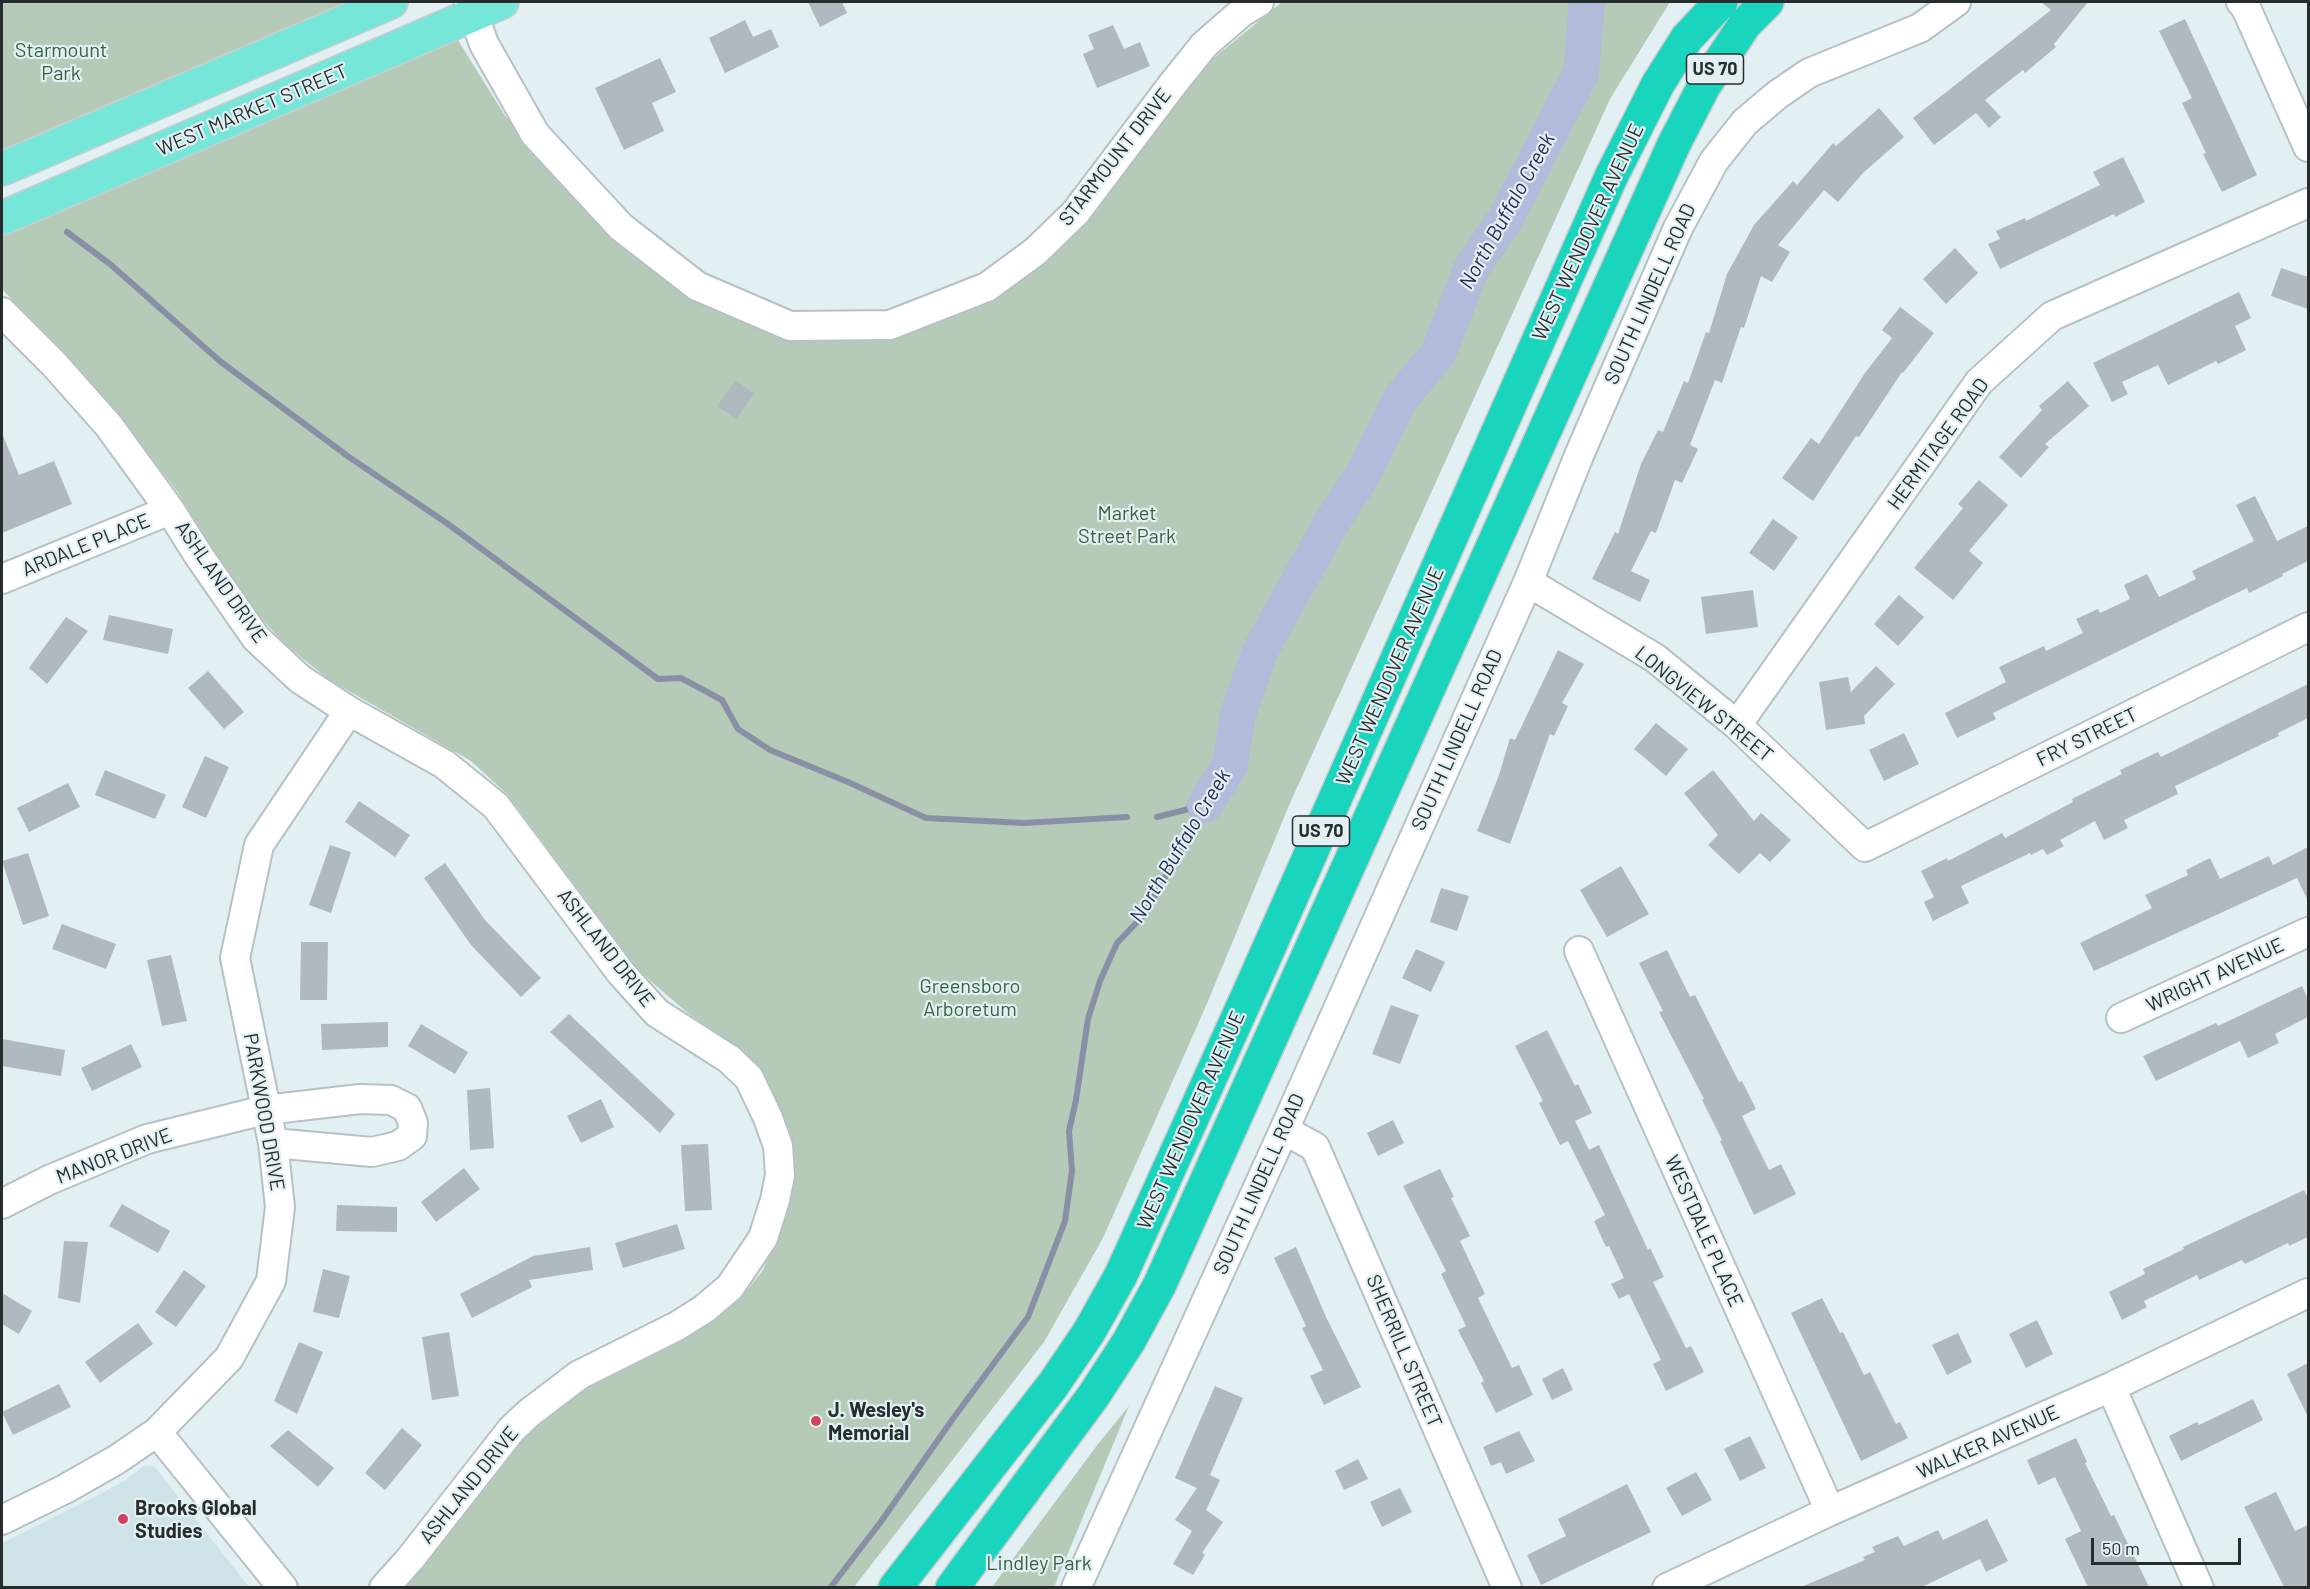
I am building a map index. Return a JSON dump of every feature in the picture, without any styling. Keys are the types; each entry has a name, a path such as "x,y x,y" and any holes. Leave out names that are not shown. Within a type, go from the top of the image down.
{"highway":[{"path":"1687,38 1712,2"},
{"name":"WEST WENDOVER AVENUE","path":"895,1587 1053,1384 1089,1332 1121,1275 1252,986 1611,177 1658,84 1687,38 1721,2"},
{"name":"WEST WENDOVER AVENUE","path":"951,1587 1094,1395 1129,1341 1160,1284 1674,144 1704,86 1745,24 1767,2"}],"main road":[{"path":"2,169 391,2"},
{"name":"WEST MARKET STREET","path":"2,218 481,6"}],"street":[{"name":"STARMOUNT DRIVE","path":"481,6 484,44 535,134 621,227 697,286 790,326 890,325 987,287 1036,251 1076,212 1204,45 1242,12 1259,2"},
{"name":"SOUTH LINDELL ROAD","path":"1076,1587 1284,1130 1528,582 1580,453 1678,228 1714,161 1745,122 1777,95 1809,73 1920,28 1956,2"},
{"path":"2241,2 2246,8 2308,147"},
{"name":"HERMITAGE ROAD","path":"1737,724 1979,382 2052,316 2308,203"},
{"name":"ASHLAND DRIVE","path":"2,312 54,364 109,426 170,510 256,638 300,679 349,711 444,764 496,806 621,973 657,1013 729,1059 749,1078 778,1146 780,1175 763,1238 730,1287 704,1309 677,1326 579,1375 529,1413 511,1430 410,1559 384,1587"},
{"name":"ARDALE PLACE","path":"2,579 170,510"},
{"name":"LONGVIEW STREET","path":"1528,582 1654,658 1737,724 1865,847"},
{"name":"FRY STREET","path":"1865,847 2308,627"},
{"name":"PARKWOOD DRIVE","path":"2,1520 116,1460 157,1432 229,1358 271,1281 280,1207 273,1143 235,958 259,845 349,711"},
{"name":"WRIGHT AVENUE","path":"2121,1018 2308,932"},
{"name":"WESTDALE PLACE","path":"1579,951 1830,1511"},
{"name":"MANOR DRIVE","path":"2,1204 49,1180 147,1139 265,1110 360,1100 391,1100 406,1108 413,1123 412,1136 398,1146 372,1152 273,1143"},
{"name":"SHERRILL STREET","path":"1284,1130 1315,1147 1507,1587"},
{"name":"WALKER AVENUE","path":"1667,1587 1830,1511 2111,1387 2308,1293"},
{"path":"2111,1387 2199,1587"},
{"path":"157,1432 283,1587"}],"shaded area":[{"name":"Brooks Global Studies","path":"144,1466 155,1467 249,1587 2,1587 2,1543 124,1481"}],"green space":[{"name":"Starmount Park","path":"2,2 357,2 2,152"},
{"path":"1282,2 1670,2 1610,99 1290,803 1206,1006 1103,1238 1044,1342 854,1587 403,1587 533,1425 567,1398 615,1370 681,1338 741,1298 763,1270 782,1223 787,1133 774,1096 760,1070 736,1047 689,1014 639,971 507,794 471,761 328,679 286,645 257,614 223,566 179,494 114,408 2,289 2,230 456,37 504,114 540,161 610,231 756,326 804,341 864,341 909,333 997,296 1051,257 1098,210 1155,126 1204,66"},
{"name":"Lindley Park","path":"1129,1406 1054,1587 992,1587 1098,1444"}],"building":[{"path":"808,2 842,2 847,13 820,27"},
{"path":"2041,2 2088,2 2054,44 2056,47 2025,73 2023,70 1985,100 2001,117 1989,128 1976,113 1934,145 1913,118 2051,10"},
{"path":"2185,19 2257,175 2222,192 2182,103 2192,98 2159,31"},
{"path":"745,20 753,37 771,29 779,47 725,73 709,38"},
{"path":"1113,25 1124,49 1140,42 1150,66 1097,88 1083,54 1094,49 1088,35"},
{"path":"660,58 676,92 652,103 664,131 624,150 595,88"},
{"path":"1879,108 1904,137 1863,173 1838,202 1824,190 1778,245 1790,252 1772,282 1761,276 1744,328 1741,327 1722,383 1715,380 1690,445 1698,449 1682,483 1675,480 1656,533 1651,531 1631,571 1650,580 1640,602 1592,579 1615,532 1618,534 1641,464 1658,430 1663,432 1684,381 1688,383 1706,332 1709,333 1727,274 1754,225 1793,181 1797,185 1833,143 1836,146"},
{"path":"2123,157 2145,202 2115,217 2114,214 2000,269 1988,244 2000,239 1996,231 2025,218 2026,221 2100,185 2093,172"},
{"path":"1955,248 1978,273 1946,304 1923,279"},
{"path":"2281,268 2308,277 2308,309 2271,296"},
{"path":"2239,292 2251,318 2235,326 2246,350 2218,364 2216,361 2168,385 2158,365 2122,382 2128,394 2112,402 2093,363"},
{"path":"1900,307 1934,333 1902,372 1813,501 1782,478 1811,438 1819,444 1865,373 1892,338 1882,330"},
{"path":"736,380 754,394 736,419 717,406"},
{"path":"2068,381 2089,406 2045,444 2049,447 2021,478 1999,457 2042,410 2039,406"},
{"path":"2,433 19,475 54,461 72,504 2,533"},
{"path":"1979,480 2008,505 1969,551 1983,563 1953,600 1914,568 1963,508 1958,504"},
{"path":"2255,496 2277,541 2308,526 2308,561 2249,593 2247,588 1993,713 1996,719 1957,738 1945,713 2006,682 1999,667 2044,646 2046,651 2083,633 2076,619 2098,609 2100,613 2130,599 2124,585 2147,574 2159,597 2196,579 2192,571 2254,541 2236,505"},
{"path":"1773,519 1798,537 1774,571 1749,553"},
{"path":"1753,590 1758,627 1706,634 1701,597"},
{"path":"1899,595 1924,617 1898,646 1874,624"},
{"path":"109,615 173,629 168,654 103,640"},
{"path":"66,617 88,631 47,684 29,668"},
{"path":"1558,650 1584,664 1562,703 1568,706 1554,736 1550,734 1510,844 1477,831 1499,775 1510,738 1515,740"},
{"path":"1876,666 1895,684 1864,716 1865,724 1826,730 1819,682 1848,677 1851,692"},
{"path":"208,671 244,712 224,729 188,688"},
{"path":"2308,684 2308,718 2278,733 2279,736 2175,786 2178,794 2124,820 2128,828 2104,840 2095,821 2060,840 2064,846 2047,855 2043,849 2031,855 2030,853 1961,886 1969,903 1933,921 1924,902 1934,897 1921,871 1947,858 1948,861 2002,833 2005,838 2073,802 2072,799 2122,774 2120,770 2158,752 2161,757"},
{"path":"1656,723 1688,749 1666,776 1634,749"},
{"path":"1904,733 1919,764 1884,781 1869,750"},
{"path":"205,756 229,767 206,818 182,807"},
{"path":"105,770 166,795 155,819 95,795"},
{"path":"1713,770 1754,821 1761,813 1791,840 1770,862 1760,853 1739,874 1708,845 1718,835 1684,793"},
{"path":"68,783 80,807 29,832 17,808"},
{"path":"359,801 410,835 395,857 345,822"},
{"path":"330,845 351,852 331,913 309,905"},
{"path":"2308,847 2308,901 2297,878 2094,971 2080,943 2152,908 2145,895 2188,875 2186,870 2210,858 2220,879 2269,856 2273,865"},
{"path":"28,853 49,916 23,925 2,861"},
{"path":"445,863 485,920 541,978 521,997 471,945 424,878"},
{"path":"1621,866 1649,914 1607,937 1580,890"},
{"path":"1441,888 1469,896 1457,931 1430,922"},
{"path":"62,924 116,944 106,969 52,949"},
{"path":"301,942 328,942 327,1000 300,1000"},
{"path":"1416,949 1445,962 1431,992 1402,978"},
{"path":"1667,950 1690,997 1695,995 1739,1082 1742,1081 1756,1109 1742,1116 1769,1170 1781,1164 1796,1194 1754,1215 1702,1100 1704,1099 1659,1012 1663,1011 1639,963"},
{"path":"171,955 187,1021 162,1026 147,960"},
{"path":"2302,986 2308,999 2308,1017 2275,1034 2279,1043 2248,1058 2240,1041 2156,1081 2143,1056 2216,1023 2218,1026"},
{"path":"1391,1005 1419,1015 1400,1064 1372,1054"},
{"path":"569,1014 675,1114 660,1133 550,1032"},
{"path":"388,1022 388,1047 322,1050 321,1024"},
{"path":"421,1024 468,1052 455,1074 408,1046"},
{"path":"1547,1030 1575,1086 1578,1084 1592,1113 1575,1121 1589,1150 1599,1145 1648,1250 1650,1248 1664,1277 1653,1282 1686,1348 1691,1346 1704,1372 1666,1391 1653,1364 1661,1360 1629,1294 1619,1299 1611,1284 1624,1278 1594,1221 1605,1215 1568,1141 1560,1145 1539,1103 1543,1101 1515,1046"},
{"path":"2,1039 65,1050 61,1076 2,1066"},
{"path":"131,1044 142,1067 92,1091 81,1068"},
{"path":"490,1088 494,1148 470,1150 467,1090"},
{"path":"601,1099 614,1127 581,1143 567,1116"},
{"path":"1393,1120 1404,1143 1378,1156 1367,1133"},
{"path":"708,1144 712,1210 685,1211 681,1145"},
{"path":"464,1168 480,1189 436,1222 421,1202"},
{"path":"1440,1169 1454,1197 1451,1198 1470,1236 1460,1241 1485,1294 1478,1298 1512,1368 1519,1365 1533,1395 1496,1413 1481,1383 1484,1381 1458,1330 1466,1326 1441,1274 1446,1271 1403,1186"},
{"path":"2304,1190 2308,1198 2308,1237 2289,1246 2288,1243 2245,1264 2242,1260 2199,1280 2197,1275 2144,1301 2147,1307 2122,1320 2109,1292 2145,1274 2143,1269 2184,1249 2183,1247"},
{"path":"122,1204 170,1231 158,1253 109,1226"},
{"path":"337,1205 397,1207 397,1232 336,1231"},
{"path":"677,1224 685,1249 623,1268 615,1243"},
{"path":"64,1241 88,1242 80,1303 58,1298"},
{"path":"590,1247 593,1270 529,1280 532,1287 472,1318 460,1294 533,1256"},
{"path":"1296,1247 1326,1317 1361,1387 1324,1405 1310,1376 1323,1370 1302,1328 1306,1326 1274,1258"},
{"path":"323,1269 350,1276 339,1318 313,1312"},
{"path":"184,1270 206,1286 176,1327 155,1312"},
{"path":"2,1293 32,1311 19,1334 2,1324"},
{"path":"1822,1298 1840,1333 1843,1332 1864,1375 1870,1372 1896,1424 1900,1422 1908,1438 1861,1461 1791,1313"},
{"path":"2037,1320 2053,1354 2026,1368 2009,1334"},
{"path":"138,1323 153,1344 100,1383 85,1362"},
{"path":"449,1332 459,1396 432,1400 422,1337"},
{"path":"1958,1333 1972,1362 1947,1375 1932,1345"},
{"path":"299,1342 323,1352 297,1414 274,1401"},
{"path":"2308,1363 2308,1417 2287,1374"},
{"path":"1563,1368 1573,1390 1552,1400 1542,1379"},
{"path":"59,1384 71,1407 13,1435 2,1412"},
{"path":"1215,1386 1243,1398 1210,1475 1220,1480 1206,1510 1223,1522 1202,1553 1205,1555 1193,1575 1173,1564 1192,1531 1175,1520 1197,1488 1175,1478"},
{"path":"2253,1399 2263,1420 2181,1461 2169,1436 2197,1422 2199,1425"},
{"path":"402,1428 422,1445 385,1490 365,1473"},
{"path":"288,1430 334,1468 318,1487 270,1446"},
{"path":"1519,1431 1535,1461 1506,1474 1501,1462 1491,1466 1483,1447"},
{"path":"1750,1436 1766,1468 1740,1481 1724,1449"},
{"path":"2076,1438 2087,1462 2085,1463 2111,1516 2114,1515 2149,1587 2088,1587 2065,1539 2081,1531 2055,1477 2038,1485 2027,1460"},
{"path":"1358,1459 1368,1479 1344,1490 1335,1471"},
{"path":"1696,1472 1712,1500 1682,1516 1666,1488"},
{"path":"1627,1484 1651,1532 1541,1585 1527,1555 1566,1536 1558,1519"},
{"path":"1400,1488 1412,1512 1382,1527 1370,1502"},
{"path":"2276,1492 2295,1531 2308,1525 2308,1587 2284,1587 2244,1507"},
{"path":"1987,1519 2008,1561 1986,1572 1980,1559 1922,1587 1801,1587 1865,1560 1863,1557 1875,1552 1872,1547 1898,1536 1904,1546 1938,1530 1943,1540"}],"waterway":[{"name":"North Buffalo Creek","path":"1205,805 1230,765 1238,714 1260,651 1330,525 1364,473 1400,399 1438,354 1472,267 1504,221 1581,73 1587,2"},
{"path":"67,232 110,264 221,362 349,457 448,524 658,679 681,678 722,700 738,729 770,750 848,782 926,818 1024,823 1127,817"},
{"path":"1157,817 1205,805"},
{"name":"North Buffalo Creek","path":"830,1588 880,1523 1028,1317 1065,1221 1072,1171 1069,1131 1088,1019 1100,981 1117,943 1144,915 1205,805"}],"place":[{"name":"J. Wesley's Memorial","path":"816,1421"},
{"name":"Brooks Global Studies","path":"123,1519"}],"park label":[{"name":"Market Street Park","path":"1127,524"},
{"name":"Greensboro Arboretum","path":"970,998"}]}
